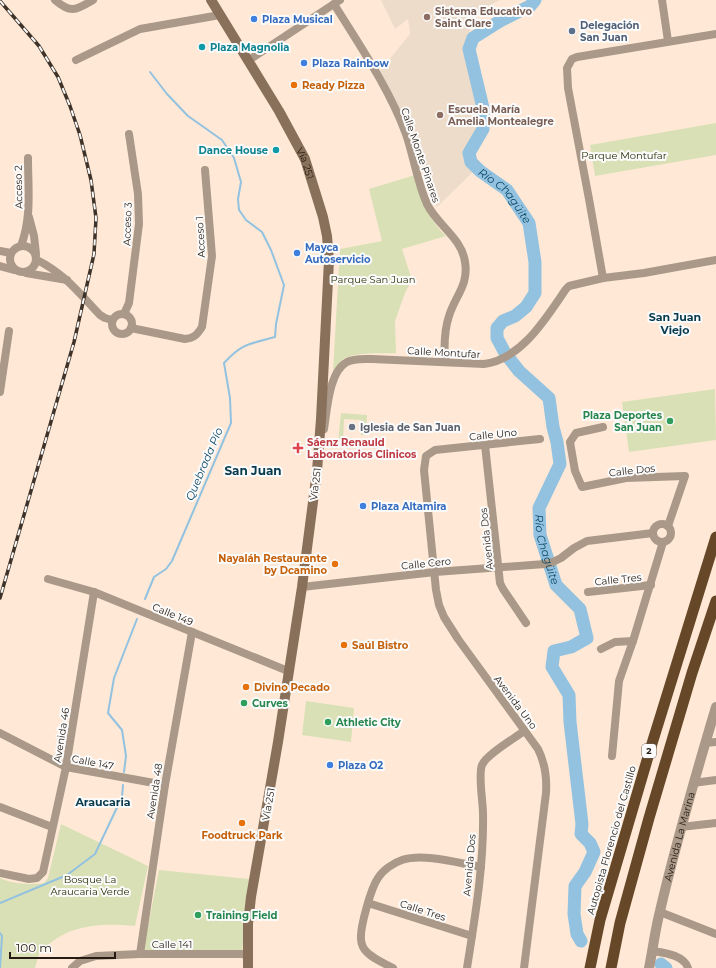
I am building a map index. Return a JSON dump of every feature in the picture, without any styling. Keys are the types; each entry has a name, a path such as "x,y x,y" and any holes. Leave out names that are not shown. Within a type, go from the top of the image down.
{"highway":[{"name":"Autopista Florencio del Castillo","path":"590,968 600,920 650,750 716,537"},
{"name":"2","path":"611,968 620,923 692,672 716,601"},
{"path":"692,672 705,650 716,622"}],"main road":[{"name":"Vía 251","path":"211,0 249,60 305,159 328,236 329,260 317,471 302,586 269,796 251,897 248,924 248,968"}],"street":[{"path":"55,0 62,7 70,10 79,8 93,0"},
{"path":"662,0 668,41"},
{"path":"249,60 337,2"},
{"name":"Calle Monte Pinares","path":"337,2 390,97 406,135 428,206 434,216 456,240 465,260 466,279 449,316 446,329 444,346 445,361"},
{"path":"76,60 140,29 220,14"},
{"path":"603,278 568,88 567,68 572,58 716,34"},
{"name":"Acceso 3","path":"124,314 129,303 139,224 138,194 129,134"},
{"name":"Acceso 2","path":"21,246 29,217 28,158"},
{"name":"Acceso 1","path":"131,328 192,338 198,334 202,327 212,256 205,170"},
{"name":"Acceso 2","path":"29,217 34,236 36,257"},
{"path":"14,270 11,265 11,253 15,248 27,246 32,249 36,257 68,280 100,315 112,320"},
{"path":"0,251 11,253"},
{"path":"26,273 32,270 35,265 36,257"},
{"name":"Calle Montufar","path":"317,471 332,385 337,372 347,362 363,358 484,364 500,360 510,355 522,344 546,319 566,289 573,284 716,260"},
{"path":"0,266 20,272 68,280"},
{"path":"119,314 124,314 131,319 131,328 129,332 120,334 113,329 112,320 119,314"},
{"path":"0,392 10,331"},
{"name":"Calle Dos","path":"603,427 576,433 572,436 570,442 575,471 582,487 626,478 685,476 668,526"},
{"name":"Calle Uno","path":"426,456 442,449 540,439"},
{"name":"Avenida Dos","path":"485,445 499,577 502,589 526,623"},
{"name":"Avenida Uno","path":"426,456 424,470 439,605 450,627 524,731 533,741 542,756 545,766 546,781 539,858 524,968"},
{"path":"664,524 668,526 671,536 666,542 658,541 654,538 654,528 658,525 664,524"},
{"name":"Calle Cero","path":"302,586 435,572 549,563 587,541 653,533"},
{"path":"612,756 619,681 634,642 662,542"},
{"name":"Calle 149","path":"48,578 94,592 288,671"},
{"name":"Calle Tres","path":"588,592 651,585"},
{"name":"Avenida 46","path":"0,873 29,879 37,878 43,872 66,767 94,592"},
{"name":"Avenida 48","path":"140,954 165,786 192,632"},
{"path":"601,649 615,642 634,642"},
{"name":"Avenida La Marina","path":"649,968 660,912 681,827 716,707"},
{"name":"Avenida Dos","path":"467,968 481,867 483,813 480,771 482,764 489,756 524,731"},
{"name":"Calle 147","path":"0,733 66,767 165,786"},
{"path":"705,743 716,742"},
{"path":"693,782 716,780"},
{"path":"0,807 52,828"},
{"path":"681,827 716,823"},
{"path":"393,968 365,950 360,940 368,903 377,879 383,871 405,859 429,858 481,867"},
{"name":"Calle Tres","path":"368,903 472,936"},
{"path":"660,912 716,934"},
{"path":"653,951 671,954 683,960 688,968"},
{"name":"Calle 141","path":"72,968 80,961 96,956 140,954 242,954 248,956"}],"shaded area":[{"name":"Escuela María Amelia Montealegre","path":"381,0 500,0 472,15 466,57 477,102 478,128 466,153 468,163 474,171 437,207 430,193 410,130 380,71 410,34 408,19 395,29"}],"green space":[{"name":"Parque Montufar","path":"716,123 716,155 595,176 590,145"},
{"name":"Parque San Juan","path":"415,175 423,200 430,215 446,236 402,249 412,280 405,293 395,321 396,353 359,354 352,356 341,361 333,371 340,249 382,241 369,189"},
{"name":"Plaza Deportes San Juan","path":"715,389 716,440 629,452 622,402"},
{"path":"341,413 367,415 366,435 361,435 361,420 344,419 343,442 338,442"},
{"name":"Athletic City","path":"306,701 354,708 351,742 302,735"},
{"name":"Bosque La Araucaria Verde","path":"61,824 148,866 135,926 100,925 89,926 68,932 58,937 41,951 35,968 0,968 0,878 10,882 22,884 44,883 48,878"},
{"name":"Training Field","path":"159,870 249,879 242,954 143,951"}],"waterway":[{"name":"Río Chagüite","path":"535,0 530,6 500,21 473,38 469,49 483,108 483,129 469,153 471,162 480,171 507,190 529,223 535,262 535,293 526,307 515,316 503,321 497,328 497,338 505,353 519,371 549,398 560,464 539,508 540,535 556,585 580,609 587,638 571,647 554,651 552,667 569,695 570,722 582,824 581,834 590,843 594,852 585,872 575,886 574,914 577,934 581,941"},
{"name":"Quebrada Pío","path":"145,599 154,577 166,569 172,561 231,423 230,398 224,363 230,356 241,348 275,337 276,324 284,285 271,250 262,232 246,220 239,210 238,199 241,182 234,158 222,140 188,116 167,94 150,72"},
{"name":"Quebrada Pío","path":"124,772 126,756 122,730 108,713 114,678 137,619"},
{"name":"Quebrada Pío","path":"0,903 67,875 95,854 122,797 123,785"},
{"name":"Quebrada Pío","path":"0,933 2,936 0,968"},
{"name":"Río Chagüite","path":"661,964 666,968"}],"railway":[{"path":"0,1 39,46 58,77 80,135 91,180 96,218 94,254 74,342 0,598"}],"place":[{"name":"Sistema Educativo Saint Clare","path":"427,17"},
{"name":"Plaza Musical","path":"254,19"},
{"name":"Delegación San Juan","path":"572,31"},
{"name":"Plaza Magnolia","path":"202,47"},
{"name":"Plaza Rainbow","path":"304,63"},
{"name":"Ready Pizza","path":"294,85"},
{"name":"Escuela María Amelia Montealegre","path":"440,115"},
{"name":"Dance House","path":"276,150"},
{"name":"Mayca Autoservicio","path":"297,253"},
{"name":"Plaza Deportes San Juan","path":"670,421"},
{"name":"Iglesia de San Juan","path":"352,427"},
{"name":"Sáenz Renauld Laboratorios Clinicos","path":"298,448"},
{"name":"Plaza Altamira","path":"363,506"},
{"name":"Nayaláh Restaurante by Dcamino","path":"335,564"},
{"name":"Saúl Bistro","path":"344,645"},
{"name":"Divino Pecado","path":"246,687"},
{"name":"Curves","path":"244,703"},
{"name":"Athletic City","path":"328,722"},
{"name":"Plaza O2","path":"330,765"},
{"name":"Foodtruck Park","path":"242,823"},
{"name":"Training Field","path":"198,915"}],"district":[{"name":"San Juan Viejo","path":"675,323"},
{"name":"San Juan","path":"253,471"},
{"name":"Araucaria","path":"103,802"}]}
